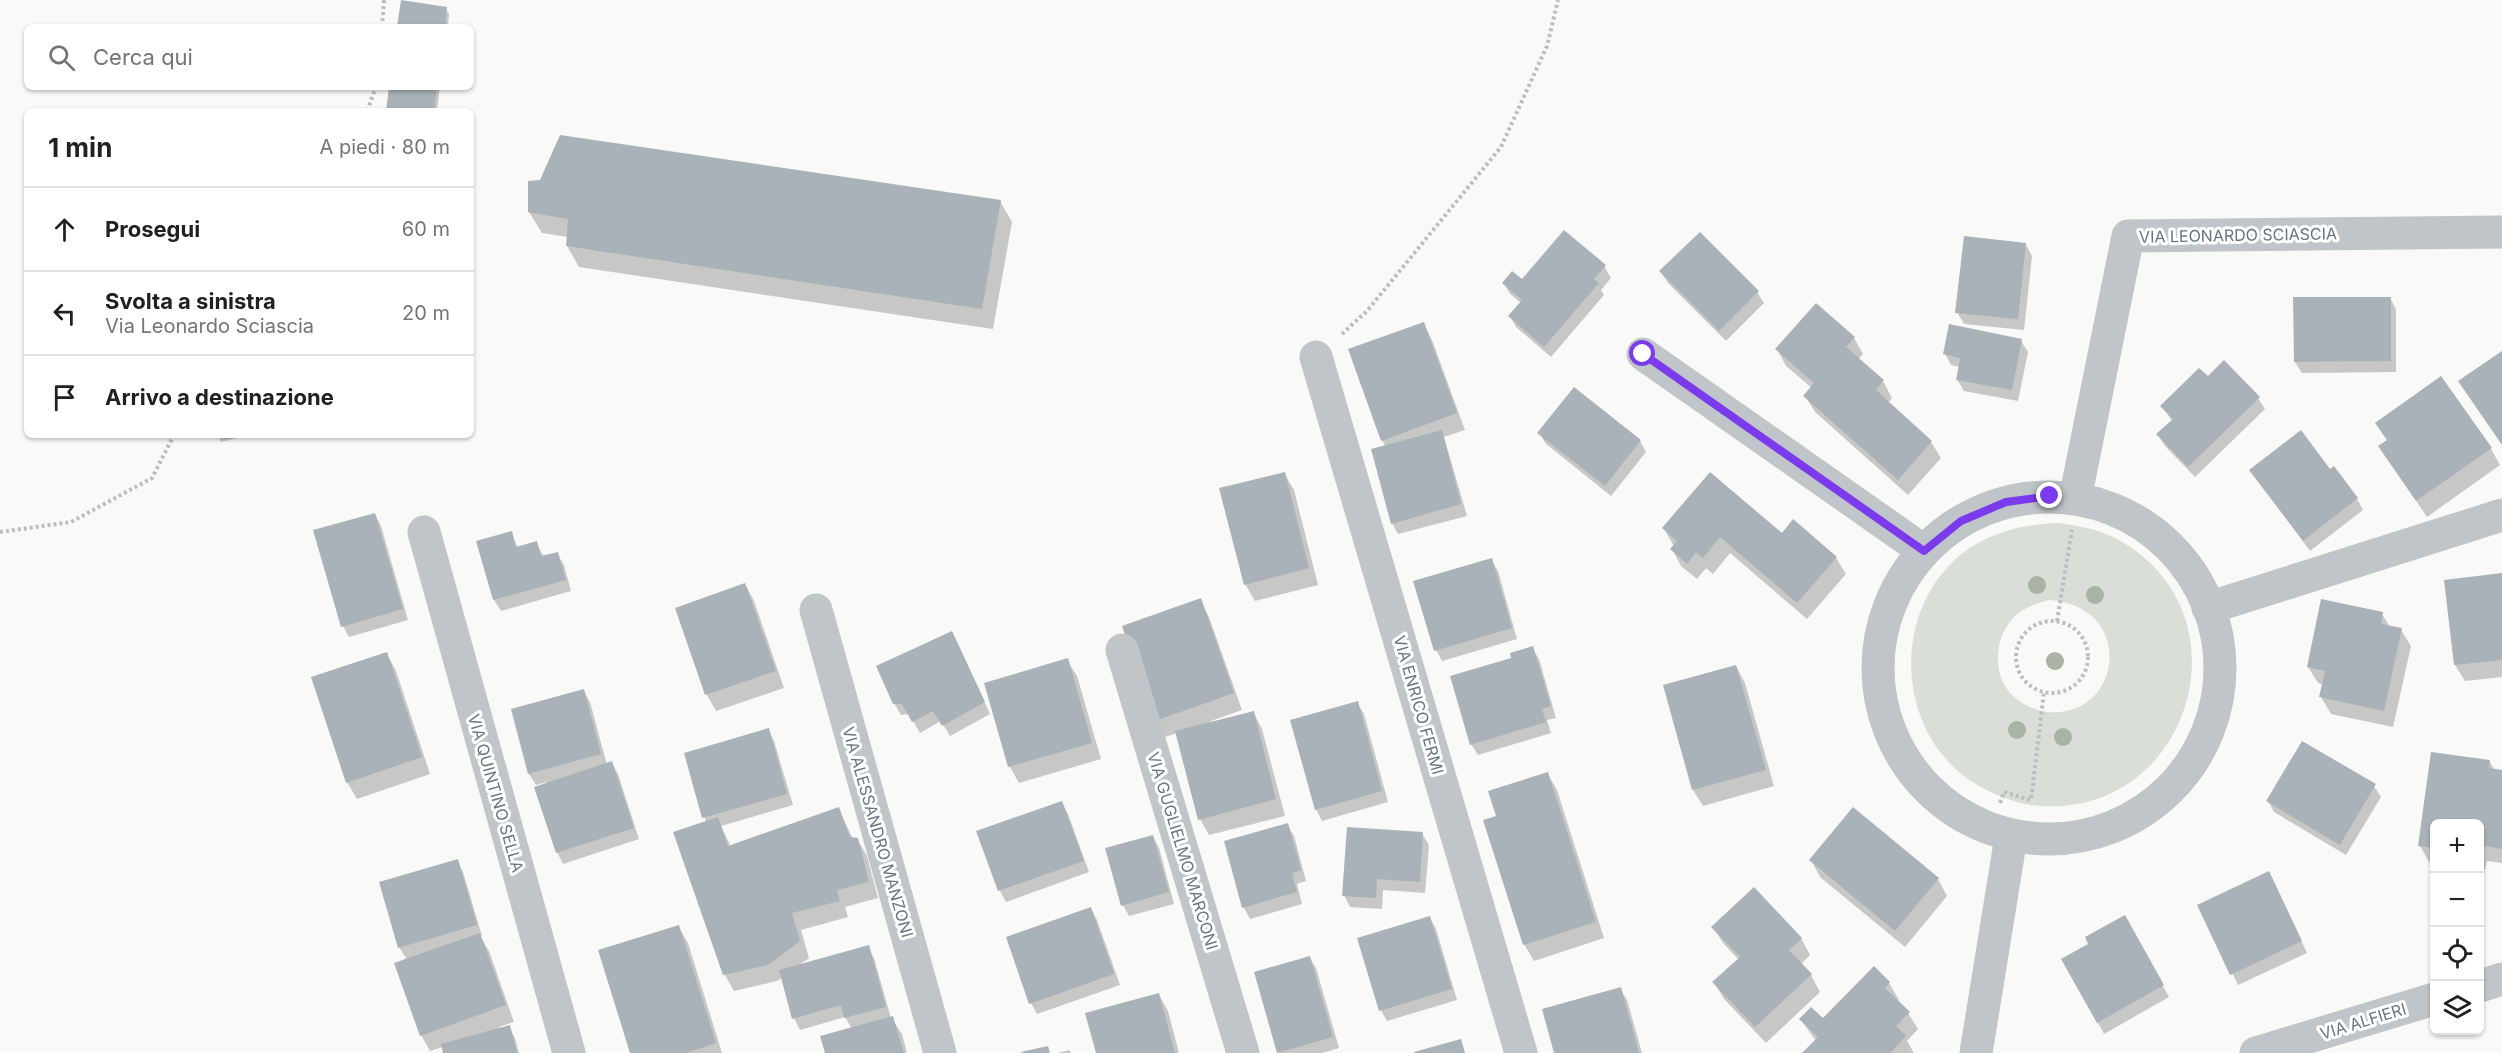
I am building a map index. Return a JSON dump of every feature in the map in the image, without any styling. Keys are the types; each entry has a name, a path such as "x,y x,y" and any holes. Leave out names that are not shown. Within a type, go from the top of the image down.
{"street":[{"name":"VIA LEONARDO SCIASCIA","path":"2063,495 2128,236 2502,232"},
{"path":"1643,354 1924,551"},
{"name":"VIA ENRICO FERMI","path":"1316,357 1521,1053"},
{"path":"2063,495 2110,507 2159,536 2196,579 2218,632 2221,689 2204,744 2170,791 2124,824 2069,840 2001,833 1963,818 1923,786 1894,744 1879,694 1879,643 1895,594 1924,551 1961,521 2006,502 2063,495"},
{"path":"2208,608 2502,515"},
{"name":"VIA QUINTINO SELLA","path":"424,532 569,1053"},
{"name":"VIA ALESSANDRO MANZONI","path":"816,610 940,1053"},
{"name":"VIA GUGLIELMO MARCONI","path":"1122,650 1243,1053"},
{"path":"1976,1053 2001,833"},
{"path":"2484,985 2502,979"},
{"name":"VIA ALFIERI","path":"2256,1053 2430,1000"}],"path":[{"path":"382,24 384,0"},
{"path":"1316,357 1367,311 1501,147 1547,46 1557,0"},
{"path":"368,108 375,90"},
{"path":"0,532 71,522 152,478 172,438"},
{"path":"2057,621 2074,519 2050,517 2063,495"},
{"path":"2045,621 2057,621 2069,625 2079,633 2086,644 2088,656 2079,680 2069,688 2057,692 2044,692 2033,687 2024,679 2018,668 2016,657 2018,645 2024,634 2045,621"},
{"path":"2001,833 2004,792 2031,800 2044,692"}],"shaded area":[{"path":"2059,523 2081,527 2108,535 2157,570 2183,611 2192,657 2186,702 2167,744 2136,778 2093,800 2040,806 2011,800 1984,789 1968,779 1943,755 1925,726 1914,694 1911,660 1916,626 1928,594 1948,566 1986,539 2016,528","holes":["2049,600 2077,607 2096,621 2107,640 2110,661 2104,681 2092,698 2073,709 2047,712 2037,710 2019,701 2004,685 1998,663 1998,651 2005,629 2020,612 2041,602"]}],"building":[{"path":"401,0 447,7 445,24 397,24"},
{"path":"389,90 437,90 434,108 386,108"},
{"path":"560,135 1001,200 982,309 566,246 568,219 528,212 528,181 540,180"},
{"path":"1564,230 1606,265 1594,279 1599,283 1544,347 1508,316 1522,300 1502,283 1512,271 1522,279"},
{"path":"1700,232 1759,291 1719,331 1659,271"},
{"path":"1964,236 2026,243 2018,319 1955,313"},
{"path":"2293,297 2391,297 2391,361 2294,362"},
{"path":"1816,303 1855,337 1846,347 1884,380 1876,390 1932,441 1898,480 1803,396 1814,383 1775,349"},
{"path":"1424,322 1457,413 1381,441 1348,349"},
{"path":"1949,324 2022,339 2012,390 1956,380 1960,358 1943,354"},
{"path":"2502,351 2502,445 2458,381"},
{"path":"2224,360 2260,397 2188,467 2156,434 2173,419 2160,406 2199,368 2208,376"},
{"path":"2441,376 2492,448 2416,501 2378,446 2387,440 2375,423"},
{"path":"1574,387 1641,440 1605,486 1537,433"},
{"path":"1442,430 1461,504 1391,524 1371,449"},
{"path":"2301,430 2330,469 2334,466 2358,498 2303,541 2249,470"},
{"path":"1285,472 1309,568 1244,585 1219,488"},
{"path":"1710,472 1782,533 1793,519 1837,557 1797,603 1720,537 1703,558 1696,552 1687,564 1670,549 1677,541 1662,528"},
{"path":"375,513 403,609 341,627 313,530"},
{"path":"512,531 516,547 537,541 541,556 558,552 566,580 493,600 476,541"},
{"path":"1492,558 1512,628 1434,651 1413,581"},
{"path":"2502,573 2502,660 2454,665 2444,580"},
{"path":"745,583 776,671 705,695 675,608"},
{"path":"1201,598 1234,693 1155,721 1122,626"},
{"path":"2321,599 2383,612 2381,624 2402,628 2384,711 2319,697 2325,671 2307,667"},
{"path":"952,631 985,702 942,726 933,711 912,722 902,704 893,704 876,666"},
{"path":"1533,646 1551,706 1542,709 1546,722 1470,745 1450,676 1511,658 1510,653"},
{"path":"387,652 422,757 346,783 311,677"},
{"path":"1068,658 1092,743 1008,767 984,683"},
{"path":"1736,665 1766,770 1692,790 1663,685"},
{"path":"584,689 601,754 528,774 511,709"},
{"path":"1358,701 1382,791 1315,810 1290,720"},
{"path":"1254,711 1276,799 1198,820 1175,731"},
{"path":"769,728 787,794 702,818 684,753"},
{"path":"2302,741 2376,784 2340,845 2266,801"},
{"path":"2431,752 2490,760 2489,768 2502,770 2502,849 2484,846 2484,819 2430,819 2430,848 2418,846"},
{"path":"612,761 634,828 556,853 534,787"},
{"path":"1548,772 1596,922 1523,945 1483,820 1496,816 1488,791"},
{"path":"1062,801 1084,861 998,891 976,831"},
{"path":"839,807 850,837 858,838 869,882 837,890 840,901 792,913 800,941 768,965 723,975 673,832 718,817 728,846"},
{"path":"1853,807 1939,878 1895,931 1809,860"},
{"path":"1288,823 1301,870 1292,873 1297,892 1242,908 1224,841"},
{"path":"1347,827 1423,832 1420,882 1377,879 1376,898 1342,896"},
{"path":"1153,835 1169,892 1121,906 1105,848"},
{"path":"458,859 477,925 398,948 379,882"},
{"path":"2269,871 2302,941 2230,975 2197,905"},
{"path":"1754,887 1802,938 1789,950 1812,974 1755,1027 1712,982 1740,957 1711,927"},
{"path":"1091,907 1114,974 1029,1004 1006,937"},
{"path":"2125,915 2164,985 2097,1023 2061,959 2088,944 2085,937"},
{"path":"1430,916 1452,989 1379,1011 1357,938"},
{"path":"679,925 716,1043 686,1053 630,1053 598,950"},
{"path":"480,933 506,1005 420,1036 394,963"},
{"path":"869,945 886,1007 844,1018 841,1005 792,1019 779,970"},
{"path":"1310,956 1333,1037 1277,1053 1254,972"},
{"path":"1874,966 1890,982 1885,988 1910,1012 1896,1026 1906,1036 1890,1053 1802,1053 1818,1037 1799,1019 1811,1007 1823,1018"},
{"path":"1621,987 1639,1053 1554,1053 1542,1009"},
{"path":"1159,993 1175,1053 1096,1053 1085,1013"},
{"path":"893,1016 904,1053 825,1053 820,1036"},
{"path":"510,1025 517,1053 443,1053 441,1044"},
{"path":"1461,1039 1465,1053 1414,1053 1414,1052"},
{"path":"1048,1046 1050,1053 1021,1052"}],"route":[{"path":"1643,354 1924,551 1961,521 2006,502 2050,496"}]}
